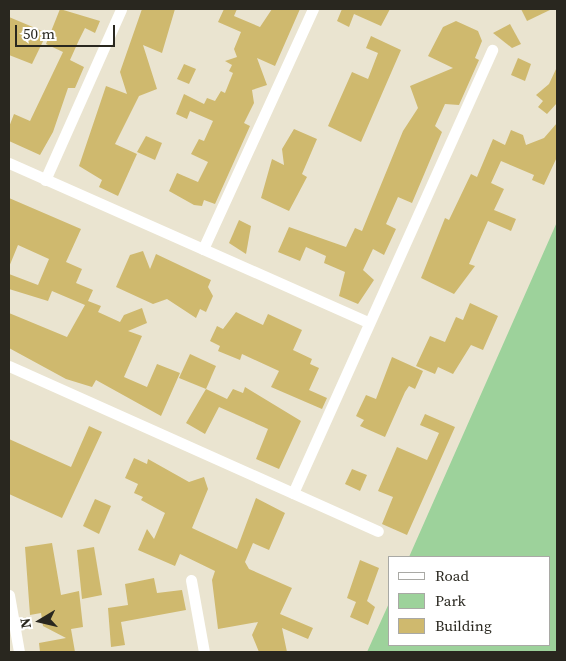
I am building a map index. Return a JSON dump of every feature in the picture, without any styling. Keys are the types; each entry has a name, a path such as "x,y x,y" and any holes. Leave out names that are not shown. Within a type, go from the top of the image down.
{"street":[{"path":"45,180 120,9"},
{"path":"203,249 313,9"},
{"path":"293,493 368,322 492,50"},
{"path":"9,163 368,322"},
{"path":"9,366 378,531"},
{"path":"191,580 204,652"},
{"path":"9,595 19,652"}],"green space":[{"path":"557,222 557,652 367,652 388,605 388,646 551,646 551,556 409,556"}],"building":[{"path":"60,9 100,21 95,33 85,28 70,60 84,67 75,88 68,88 53,132 40,155 9,141 9,127 14,114 30,121 63,52 46,44"},
{"path":"142,9 175,9 162,53 143,45 157,89 139,96 115,144 137,154 118,196 99,187 102,180 79,166 106,86 127,94 120,72"},
{"path":"224,9 237,9 234,16 260,27 272,9 300,9 275,66 257,58 267,85 252,90 254,103 244,123 250,126 215,204 204,200 202,206 194,205 169,191 177,173 198,182 208,162 191,154 199,139 204,141 213,121 190,111 187,119 176,114 184,94 204,104 207,98 215,101 221,91 225,93 233,73 229,71 232,65 225,61 237,57 234,49 241,32 218,22"},
{"path":"342,9 390,9 381,26 354,14 349,27 337,21"},
{"path":"521,9 552,9 527,21"},
{"path":"9,17 47,33 32,64 9,55"},
{"path":"456,21 478,31 482,41 475,58 479,60 459,105 445,104 435,126 442,132 412,203 398,197 386,224 396,229 384,255 373,249 363,270 374,280 358,304 339,296 345,272 324,263 326,256 306,247 300,261 278,252 289,227 346,247 355,228 362,231 403,131 418,108 410,86 453,68 428,56 443,27"},
{"path":"510,24 521,44 512,48 493,33"},
{"path":"371,36 401,50 361,142 328,126 352,72 368,79 378,53 366,48"},
{"path":"518,58 531,64 525,81 511,75"},
{"path":"184,64 196,69 189,84 177,79"},
{"path":"557,67 557,103 547,114 538,107 543,101 536,95 549,84"},
{"path":"557,123 557,157 544,185 532,180 534,175 501,161 491,183 504,189 494,210 516,219 511,231 488,221 469,264 475,266 454,294 421,278 445,218 449,220 471,174 477,177 493,139 505,145 511,130 523,135 526,145 544,138"},
{"path":"294,129 317,139 302,174 307,177 289,211 261,198 272,159 284,165 282,149"},
{"path":"146,136 162,143 155,160 137,152"},
{"path":"9,198 81,229 66,262 82,269 76,283 93,290 88,301 101,306 98,312 120,322 124,315 142,308 147,323 128,331 142,336 124,377 147,387 157,364 180,373 161,416 96,380 92,387 66,379 9,348 9,313 67,337 85,305 52,291 48,301 9,289 9,274 38,285 49,259 18,245 9,267"},
{"path":"239,220 251,226 246,254 229,243"},
{"path":"143,251 150,269 156,254 211,280 208,287 213,296 206,312 200,309 196,318 167,299 153,304 116,287 130,255"},
{"path":"470,303 498,316 483,350 471,345 453,374 438,367 435,374 416,366 430,336 445,342 456,317 463,320"},
{"path":"236,312 263,325 268,314 302,330 293,350 312,359 310,364 319,368 309,390 327,398 322,409 271,387 279,371 242,354 240,360 218,351 220,346 210,341 217,326 223,329"},
{"path":"190,354 216,366 206,389 179,378"},
{"path":"392,357 423,371 415,389 409,386 405,392 385,437 360,426 364,420 356,416 366,395 376,399"},
{"path":"245,387 301,421 279,469 256,459 268,429 219,407 205,434 186,423 206,389 227,399 233,389 243,393"},
{"path":"425,414 455,427 407,535 382,524 393,497 378,491 397,447 427,460 439,433 420,425"},
{"path":"89,426 102,432 62,518 9,494 9,439 71,467"},
{"path":"134,458 147,464 148,459 189,482 204,477 208,489 192,528 237,549 256,498 285,513 269,550 253,543 245,562 249,569 292,588 280,614 313,628 308,639 282,628 287,652 259,652 252,635 258,622 218,629 212,580 215,571 180,554 175,566 138,550 147,529 154,539 165,513 141,500 143,497 134,493 138,484 125,478"},
{"path":"352,469 367,475 360,491 345,484"},
{"path":"95,499 111,506 99,534 83,526"},
{"path":"52,543 61,595 79,591 83,627 71,629 75,652 40,652 39,643 66,638 43,626 41,613 30,615 25,547"},
{"path":"94,547 102,595 82,599 77,550"},
{"path":"360,560 379,568 367,601 375,607 368,625 350,617 356,602 347,598"},
{"path":"154,578 157,593 182,590 186,610 121,622 125,645 111,647 108,608 128,605 125,584"}]}
